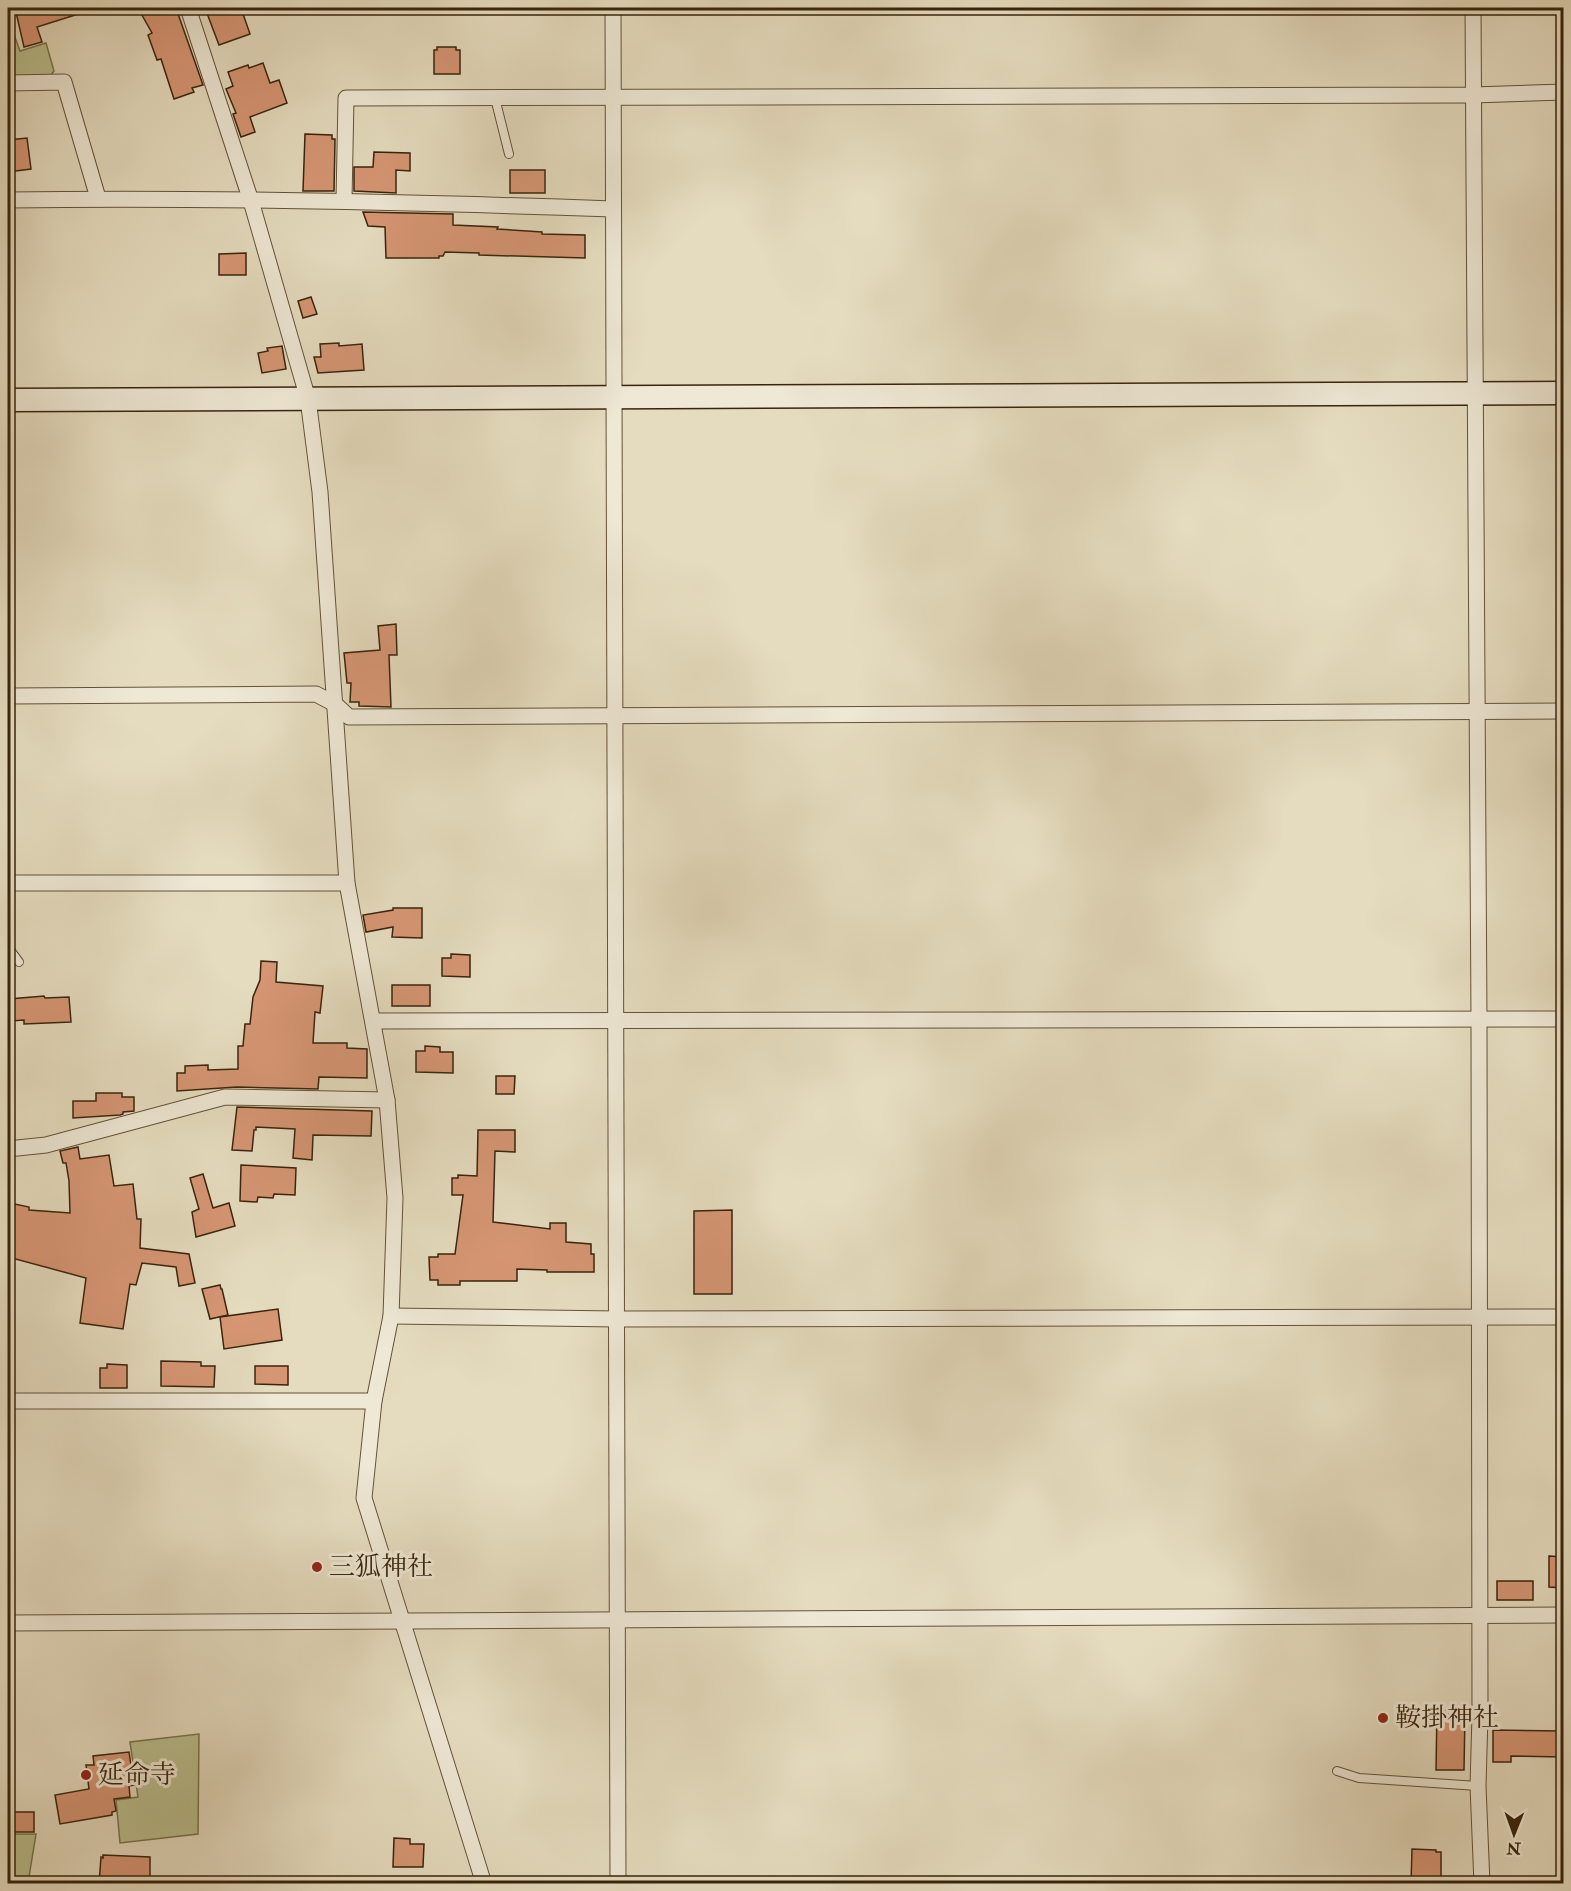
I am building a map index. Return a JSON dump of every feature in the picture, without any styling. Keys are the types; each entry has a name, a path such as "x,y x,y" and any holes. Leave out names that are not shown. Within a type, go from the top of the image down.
{"street":[{"path":"188,8 251,201 308,399 320,492 347,883 387,1100 395,1198 391,1316 374,1401 364,1498 484,1884"},
{"path":"613,8 618,1884"},
{"path":"1473,8 1479,1020 1480,1715 1478,1786 1482,1884"},
{"path":"8,83 64,82 98,198"},
{"path":"344,200 346,98 1473,96 1563,92"},
{"path":"8,200 98,198 344,200 613,208"},
{"path":"8,400 1563,393"},
{"path":"8,696 316,694 335,704 349,717 1563,711"},
{"path":"8,883 347,883"},
{"path":"373,1022 1563,1019"},
{"path":"8,1149 46,1145 225,1097 387,1100"},
{"path":"391,1316 617,1319 1563,1317"},
{"path":"8,1401 374,1401"},
{"path":"8,1623 1563,1615"}],"lane":[{"path":"495,98 508,154"},
{"path":"8,947 19,962"},
{"path":"1337,1771 1359,1778 1478,1786"}],"green space":[{"path":"8,18 20,51 46,43 54,71 49,77 8,76"},
{"path":"199,1734 198,1834 120,1843 116,1800 138,1797 130,1742"},
{"path":"8,1834 36,1834 28,1883 8,1883"}],"building":[{"path":"15,8 87,8 88,11 37,27 42,42 24,47"},
{"path":"138,8 176,8 203,85 192,88 194,92 174,99 161,59 157,60 148,35 152,33"},
{"path":"205,8 241,8 250,34 219,45"},
{"path":"437,47 456,47 456,50 460,50 460,74 434,74 434,50 437,50"},
{"path":"263,63 270,83 279,80 287,103 250,117 255,132 241,137 233,114 236,113 226,89 233,86 228,72"},
{"path":"305,134 332,135 332,139 335,139 334,191 303,191"},
{"path":"27,138 31,169 8,172 8,140"},
{"path":"374,152 410,153 410,171 396,170 396,193 354,191 354,167 373,167"},
{"path":"510,170 545,170 545,193 510,193"},
{"path":"363,212 453,214 453,225 498,227 497,229 542,232 542,234 585,235 585,258 445,252 439,258 386,258 385,227 368,226"},
{"path":"246,253 246,275 219,275 219,254"},
{"path":"311,297 317,314 303,318 298,301"},
{"path":"339,343 339,346 362,344 364,370 318,373 314,357 321,357 320,344"},
{"path":"282,346 286,369 262,373 258,353 268,351 267,348"},
{"path":"396,624 397,655 389,655 391,707 359,706 359,702 350,702 351,683 347,683 344,653 380,650 378,626"},
{"path":"393,908 422,908 422,938 392,937 393,927 366,932 363,915 393,910"},
{"path":"451,954 470,955 470,977 442,976 442,958 451,958"},
{"path":"261,961 277,962 276,982 323,986 320,1013 315,1012 313,1043 347,1043 347,1048 367,1049 367,1078 319,1077 318,1089 237,1087 177,1091 177,1073 185,1073 185,1066 208,1065 208,1070 238,1069 238,1046 243,1046 245,1024 250,1024 253,997 260,980"},
{"path":"392,985 430,985 430,1006 392,1006"},
{"path":"44,996 45,998 69,997 71,1022 24,1024 24,1020 11,1021 9,999"},
{"path":"425,1046 440,1047 440,1052 453,1052 453,1073 416,1072 416,1051 425,1051"},
{"path":"496,1076 515,1076 514,1094 496,1094"},
{"path":"96,1093 122,1093 122,1097 134,1097 134,1111 123,1112 120,1115 73,1118 73,1101 96,1101"},
{"path":"237,1107 372,1111 371,1136 313,1135 312,1160 293,1158 295,1129 256,1127 252,1151 232,1150"},
{"path":"478,1130 515,1130 515,1152 495,1151 493,1222 550,1229 550,1223 566,1223 566,1242 591,1244 591,1254 594,1254 594,1272 547,1272 547,1270 517,1269 517,1281 460,1281 460,1285 438,1285 438,1280 430,1280 429,1257 438,1257 438,1254 455,1254 463,1195 452,1195 452,1178 458,1178 458,1175 477,1176"},
{"path":"78,1147 80,1159 109,1155 114,1186 133,1184 137,1219 141,1219 140,1248 189,1254 195,1283 179,1286 176,1267 142,1263 136,1285 130,1284 123,1329 80,1323 86,1278 8,1257 8,1213 11,1213 15,1204 29,1207 29,1210 70,1213 69,1181 66,1163 63,1163 60,1151"},
{"path":"241,1165 296,1168 295,1195 274,1194 273,1198 258,1197 257,1202 240,1201"},
{"path":"203,1174 213,1208 229,1203 235,1226 196,1237 192,1212 199,1209 190,1178"},
{"path":"732,1210 732,1294 694,1294 694,1211"},
{"path":"220,1285 228,1315 210,1319 202,1289"},
{"path":"278,1309 282,1340 224,1349 220,1317"},
{"path":"161,1361 201,1362 201,1366 215,1366 214,1387 161,1386"},
{"path":"107,1364 127,1365 127,1388 100,1388 100,1368 107,1368"},
{"path":"255,1366 288,1366 288,1385 255,1384"},
{"path":"1549,1556 1563,1557 1563,1588 1549,1587"},
{"path":"1497,1581 1533,1581 1533,1600 1497,1600"},
{"path":"1437,1710 1460,1710 1460,1714 1465,1714 1464,1770 1436,1770"},
{"path":"1493,1730 1563,1731 1563,1757 1511,1756 1511,1762 1493,1762"},
{"path":"129,1752 134,1785 129,1786 130,1797 114,1799 116,1811 112,1812 112,1815 60,1824 55,1795 89,1789 86,1765 94,1765 93,1756"},
{"path":"13,1812 34,1812 34,1832 8,1832 8,1815 13,1815"},
{"path":"394,1838 410,1839 410,1844 424,1844 423,1867 393,1867"},
{"path":"1412,1849 1441,1852 1441,1884 1411,1884"},
{"path":"103,1855 150,1857 150,1884 99,1884"}],"place":[{"name":"三狐神社","path":"317,1567"},
{"name":"鞍掛神社","path":"1383,1718"},
{"name":"延命寺","path":"86,1775"}]}
